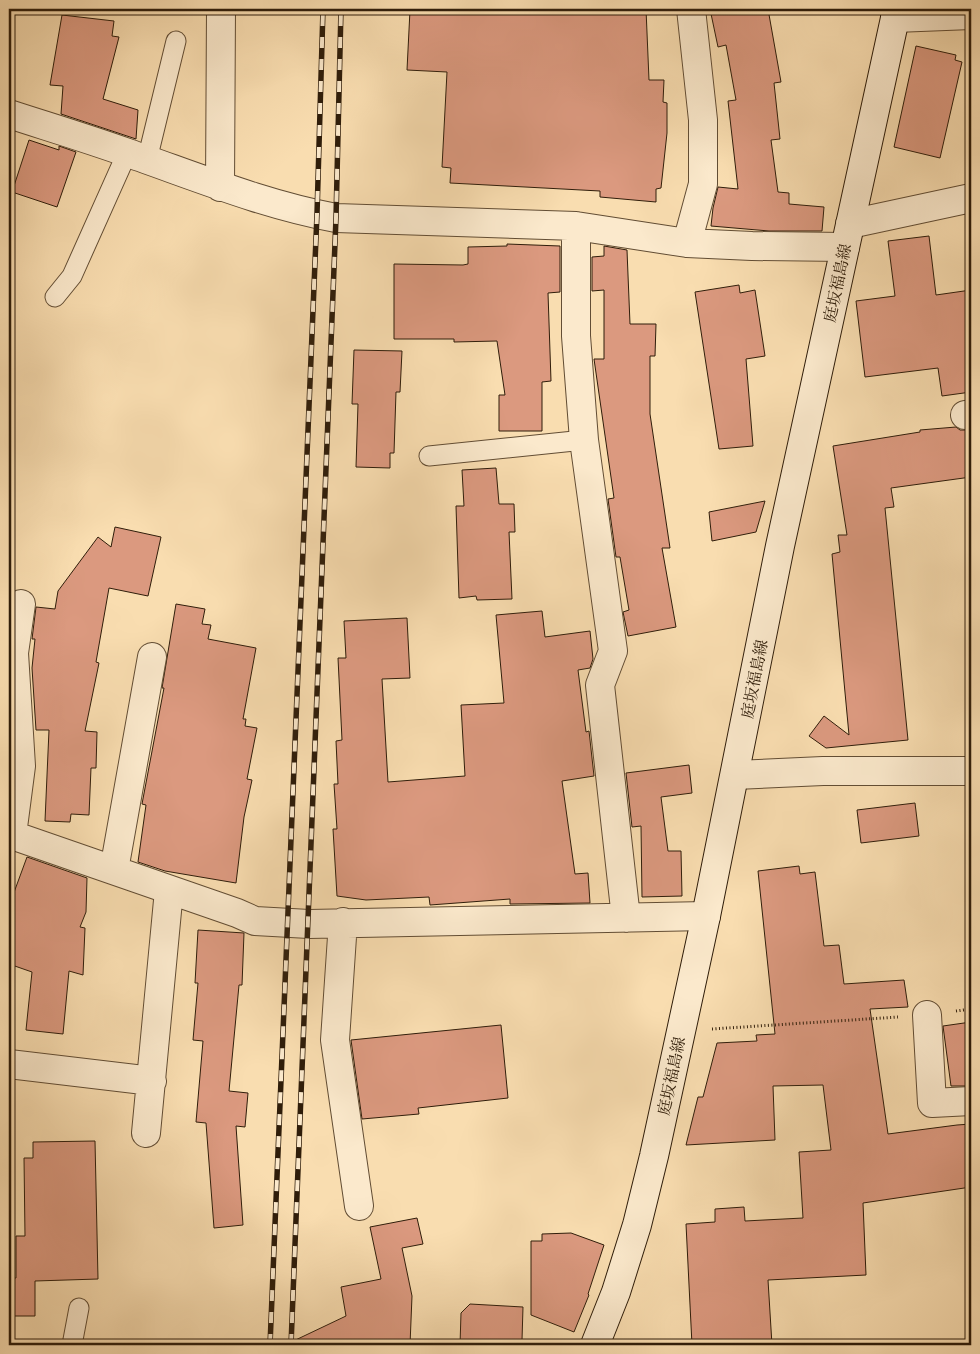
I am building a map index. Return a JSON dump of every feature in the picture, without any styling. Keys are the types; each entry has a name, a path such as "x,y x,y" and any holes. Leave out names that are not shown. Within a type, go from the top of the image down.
{"street":[{"path":"220,187 221,9"},
{"path":"687,242 702,184 703,129 691,9"},
{"path":"896,13 971,15"},
{"name":"庭坂福島線","path":"595,1345 616,1292 637,1225 706,916 780,546 896,13"},
{"path":"9,114 137,156 220,187 336,218 576,226 687,242 752,246 848,236 971,198"},
{"path":"576,226 576,336 584,440 614,651 600,685 626,918"},
{"path":"21,604 13,635 21,766 10,835 237,913 254,921 309,924 706,916"},
{"path":"114,870 152,657"},
{"path":"735,775 823,771 971,771"},
{"path":"146,1133 170,890"},
{"path":"343,922 335,1040 359,1206"},
{"path":"927,1015 932,1103 971,1100"},
{"path":"9,1064 152,1081"}],"lane":[{"path":"55,296 72,276 137,156 176,41"},
{"path":"428,456 584,440"},
{"path":"72,1345 79,1308"}],"path":[{"path":"681,1030 776,1026 927,1015 971,1009"}],"building":[{"path":"432,9 646,9 649,80 664,80 663,102 667,103 667,133 661,188 656,189 656,202 600,197 600,191 450,183 451,168 442,167 447,72 407,70 410,10 432,12"},
{"path":"710,9 768,9 781,82 774,83 780,139 771,140 778,192 789,193 789,204 824,207 822,231 769,231 711,226 718,187 738,189 728,101 736,100 726,45 718,47"},
{"path":"62,15 114,21 112,36 119,37 103,99 138,110 136,139 61,114 63,86 50,85"},
{"path":"916,46 956,55 955,60 962,62 940,158 894,147"},
{"path":"29,140 59,150 59,146 76,152 57,207 12,192"},
{"path":"929,236 936,295 971,290 971,392 942,396 938,368 865,377 856,301 895,296 888,241"},
{"path":"507,244 560,246 560,292 548,293 551,381 542,382 542,431 499,431 499,395 505,395 497,341 454,342 454,339 394,339 394,264 463,265 468,264 468,247 507,246"},
{"path":"604,246 627,250 630,324 656,324 655,356 650,356 650,414 670,548 662,548 676,627 628,636 623,612 629,610 620,557 616,557 608,499 614,498 594,359 604,359 604,290 592,291 592,257 604,256"},
{"path":"739,285 740,293 755,290 765,356 746,359 753,446 719,449 695,292"},
{"path":"354,350 402,351 400,392 396,392 394,453 390,453 390,468 356,467 358,404 352,404"},
{"path":"956,427 960,430 968,430 971,477 891,488 894,507 885,508 908,740 826,748 809,736 824,716 849,735 832,554 840,552 838,535 847,535 833,446 920,432 920,430"},
{"path":"496,468 499,504 514,504 515,532 509,532 512,599 477,600 476,596 459,598 456,506 464,506 462,470"},
{"path":"765,501 756,532 712,541 709,512"},
{"path":"115,527 161,537 148,596 109,588 96,662 99,663 85,731 97,732 96,768 91,768 89,815 71,814 70,822 45,821 49,730 36,730 32,668 35,639 32,639 36,607 55,609 58,591 98,537 111,547"},
{"path":"176,604 205,609 202,624 211,625 208,639 256,648 243,719 246,719 245,726 257,728 247,779 252,780 244,817 236,883 165,871 138,862 146,805 142,804 164,688 162,688"},
{"path":"542,611 545,637 590,631 593,659 590,668 578,670 586,732 589,731 594,776 562,781 575,874 588,873 590,903 510,904 510,899 430,905 429,897 366,900 337,896 333,829 337,829 334,784 338,784 336,741 342,740 338,658 346,658 344,621 407,618 410,678 382,679 388,782 465,776 461,705 504,703 496,615"},
{"path":"689,765 692,793 661,797 668,851 681,851 682,896 642,897 641,826 632,827 626,773"},
{"path":"915,803 919,836 861,843 857,810"},
{"path":"27,857 87,878 86,912 80,927 85,928 83,975 69,971 63,1034 26,1030 32,972 9,964 9,906"},
{"path":"799,866 800,874 815,872 824,946 839,945 844,984 904,980 908,1007 870,1009 888,1134 971,1124 971,1187 863,1203 866,1275 768,1280 772,1345 692,1345 686,1224 715,1222 715,1209 744,1207 745,1221 803,1218 799,1152 831,1150 823,1085 773,1086 775,1140 686,1145 698,1097 703,1097 717,1043 757,1041 756,1035 775,1034 758,871"},
{"path":"198,930 244,933 242,985 239,985 229,1091 248,1093 245,1127 236,1126 243,1225 214,1228 206,1123 196,1122 203,1041 193,1040 198,983 195,983"},
{"path":"971,1022 971,1086 951,1086 943,1026"},
{"path":"501,1025 508,1098 418,1108 419,1114 362,1119 351,1040"},
{"path":"95,1141 98,1279 35,1281 35,1316 9,1316 9,1278 16,1278 16,1236 25,1236 24,1158 33,1158 33,1142"},
{"path":"417,1218 423,1244 402,1248 412,1296 410,1345 285,1345 346,1316 341,1287 381,1279 370,1227"},
{"path":"571,1233 604,1245 589,1295 574,1332 531,1315 531,1241 542,1241 542,1234"},
{"path":"470,1304 523,1307 522,1340 515,1340 515,1345 460,1345 461,1313"}],"railway":[{"path":"270,1345 317,214 323,9"},
{"path":"291,1345 336,218 341,9"}]}
